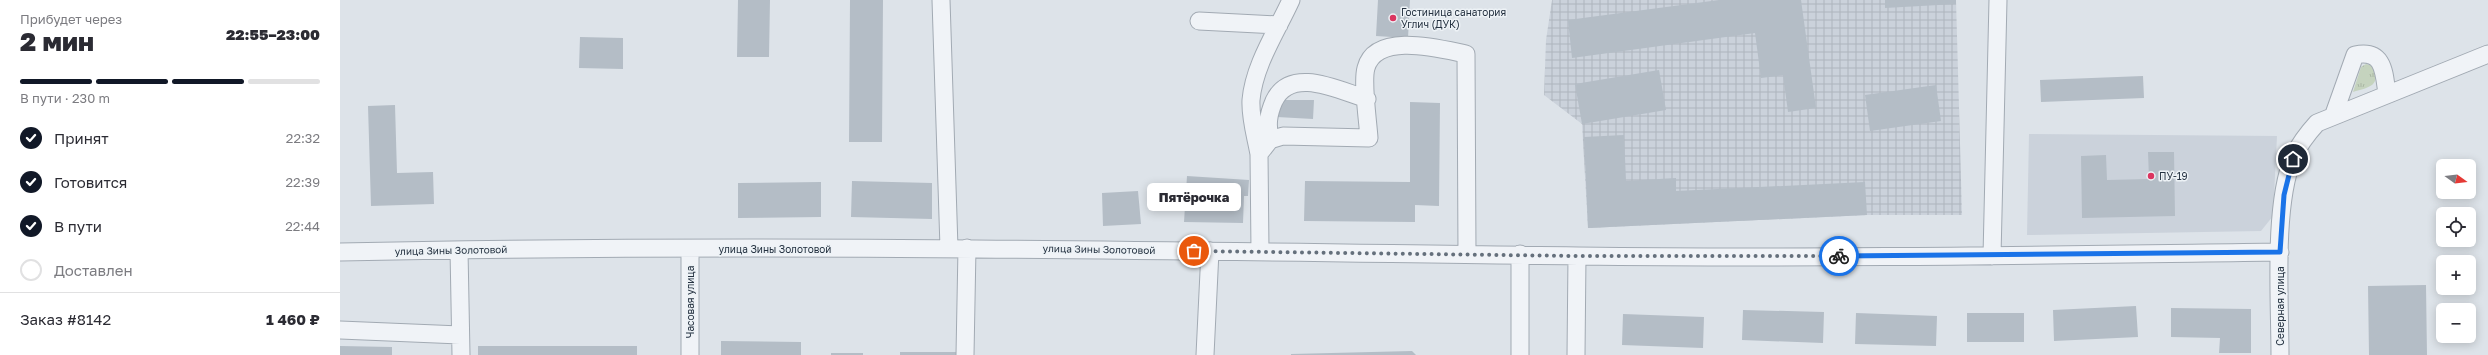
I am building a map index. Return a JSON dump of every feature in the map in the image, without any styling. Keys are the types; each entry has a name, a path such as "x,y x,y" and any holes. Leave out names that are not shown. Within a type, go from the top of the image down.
{"street":[{"path":"941,0 949,248"},
{"path":"1260,251 1259,154 1253,122 1251,99 1259,69 1291,0"},
{"path":"1992,256 1998,0"},
{"path":"1199,21 1279,25"},
{"path":"1259,154 1270,140 1283,136 1369,138 1366,68 1372,57 1382,50 1395,46 1426,46 1466,54 1467,254"},
{"path":"2334,114 2355,55 2366,53 2377,57 2383,68 2387,94"},
{"path":"2334,114 2488,54"},
{"path":"1270,140 1267,124 1270,109 1277,96 1288,85 1299,82 1316,84 1367,99"},
{"name":"Северная улица","path":"2280,355 2280,252 2284,195 2289,169 2299,146 2317,123 2334,114"},
{"path":"965,355 967,248"},
{"name":"улица Зины Золотовой","path":"340,252 459,250 967,248 1520,254 1577,256 1992,256 2280,252"},
{"path":"459,250 461,355"},
{"name":"Часовая улица","path":"690,250 690,355"},
{"path":"1205,355 1210,251"},
{"path":"1520,254 1520,355"},
{"path":"1576,355 1577,256"},
{"path":"340,330 460,335"}],"shaded area":[{"path":"1552,0 1956,0 1962,215 1867,215 1588,228 1582,124 1544,95 1546,40"},
{"name":"ПУ-19","path":"2029,134 2277,136 2273,216 2261,231 2027,235"}],"green space":[{"path":"2366,64 2373,66 2376,78 2375,82 2369,87 2353,92 2361,67"}],"building":[{"path":"738,0 770,0 769,57 737,57"},
{"path":"850,0 883,0 882,142 849,142"},
{"name":"Гостиница санатория Углич (ДУК)","path":"1378,0 1410,0 1408,38 1376,36"},
{"path":"1719,0 1801,0 1816,108 1788,112 1783,75 1761,78 1755,33 1572,58 1568,20"},
{"path":"1885,0 1956,0 1956,4 1885,8"},
{"path":"580,37 623,38 623,69 579,68"},
{"path":"1659,70 1666,110 1582,124 1575,84"},
{"path":"2143,76 2144,98 2041,102 2040,80"},
{"path":"1936,85 1941,121 1870,131 1865,95"},
{"path":"1279,100 1314,100 1313,119 1277,117"},
{"path":"1410,102 1440,103 1439,206 1415,205 1415,222 1304,221 1305,181 1410,182"},
{"path":"395,105 397,173 433,172 434,204 371,206 368,106"},
{"path":"1624,135 1626,181 1676,178 1676,191 1865,182 1867,215 1588,228 1584,137"},
{"path":"2148,152 2174,152 2175,216 2082,218 2081,156 2106,155 2107,180 2149,179"},
{"path":"1187,176 1249,180 1248,196 1244,196 1243,223 1184,222"},
{"path":"852,181 932,183 932,219 851,217"},
{"path":"821,182 821,217 738,218 738,183"},
{"path":"1138,191 1141,224 1103,226 1102,193"},
{"path":"2426,285 2427,355 2369,355 2368,286"},
{"path":"2136,306 2138,337 2054,341 2053,310"},
{"path":"2171,308 2251,309 2251,353 2219,353 2220,338 2171,337"},
{"path":"1743,310 1824,312 1823,343 1742,340"},
{"path":"1856,313 1937,316 1936,346 1855,344"},
{"path":"1967,313 2024,313 2024,342 1967,342"},
{"path":"1623,314 1704,317 1703,348 1622,345"},
{"path":"721,341 801,342 801,355 721,355"},
{"path":"340,346 392,347 392,355 340,355"},
{"path":"478,346 637,346 637,355 478,355"},
{"path":"1412,351 1416,355 1291,355 1291,354"},
{"path":"900,352 964,352 964,355 900,355"},
{"path":"831,353 863,353 863,355 831,355"}],"way so far":[{"path":"1194,251 1520,254 1577,256 1839,256"}],"place":[{"name":"Гостиница санатория Углич (ДУК)","path":"1393,18"},
{"name":"ПУ-19","path":"2151,176"},
{"name":"Пятёрочка","path":"1194,251"}],"route":[{"path":"1839,256 1992,256 2280,252 2284,195 2286,181 2293,159"}]}
